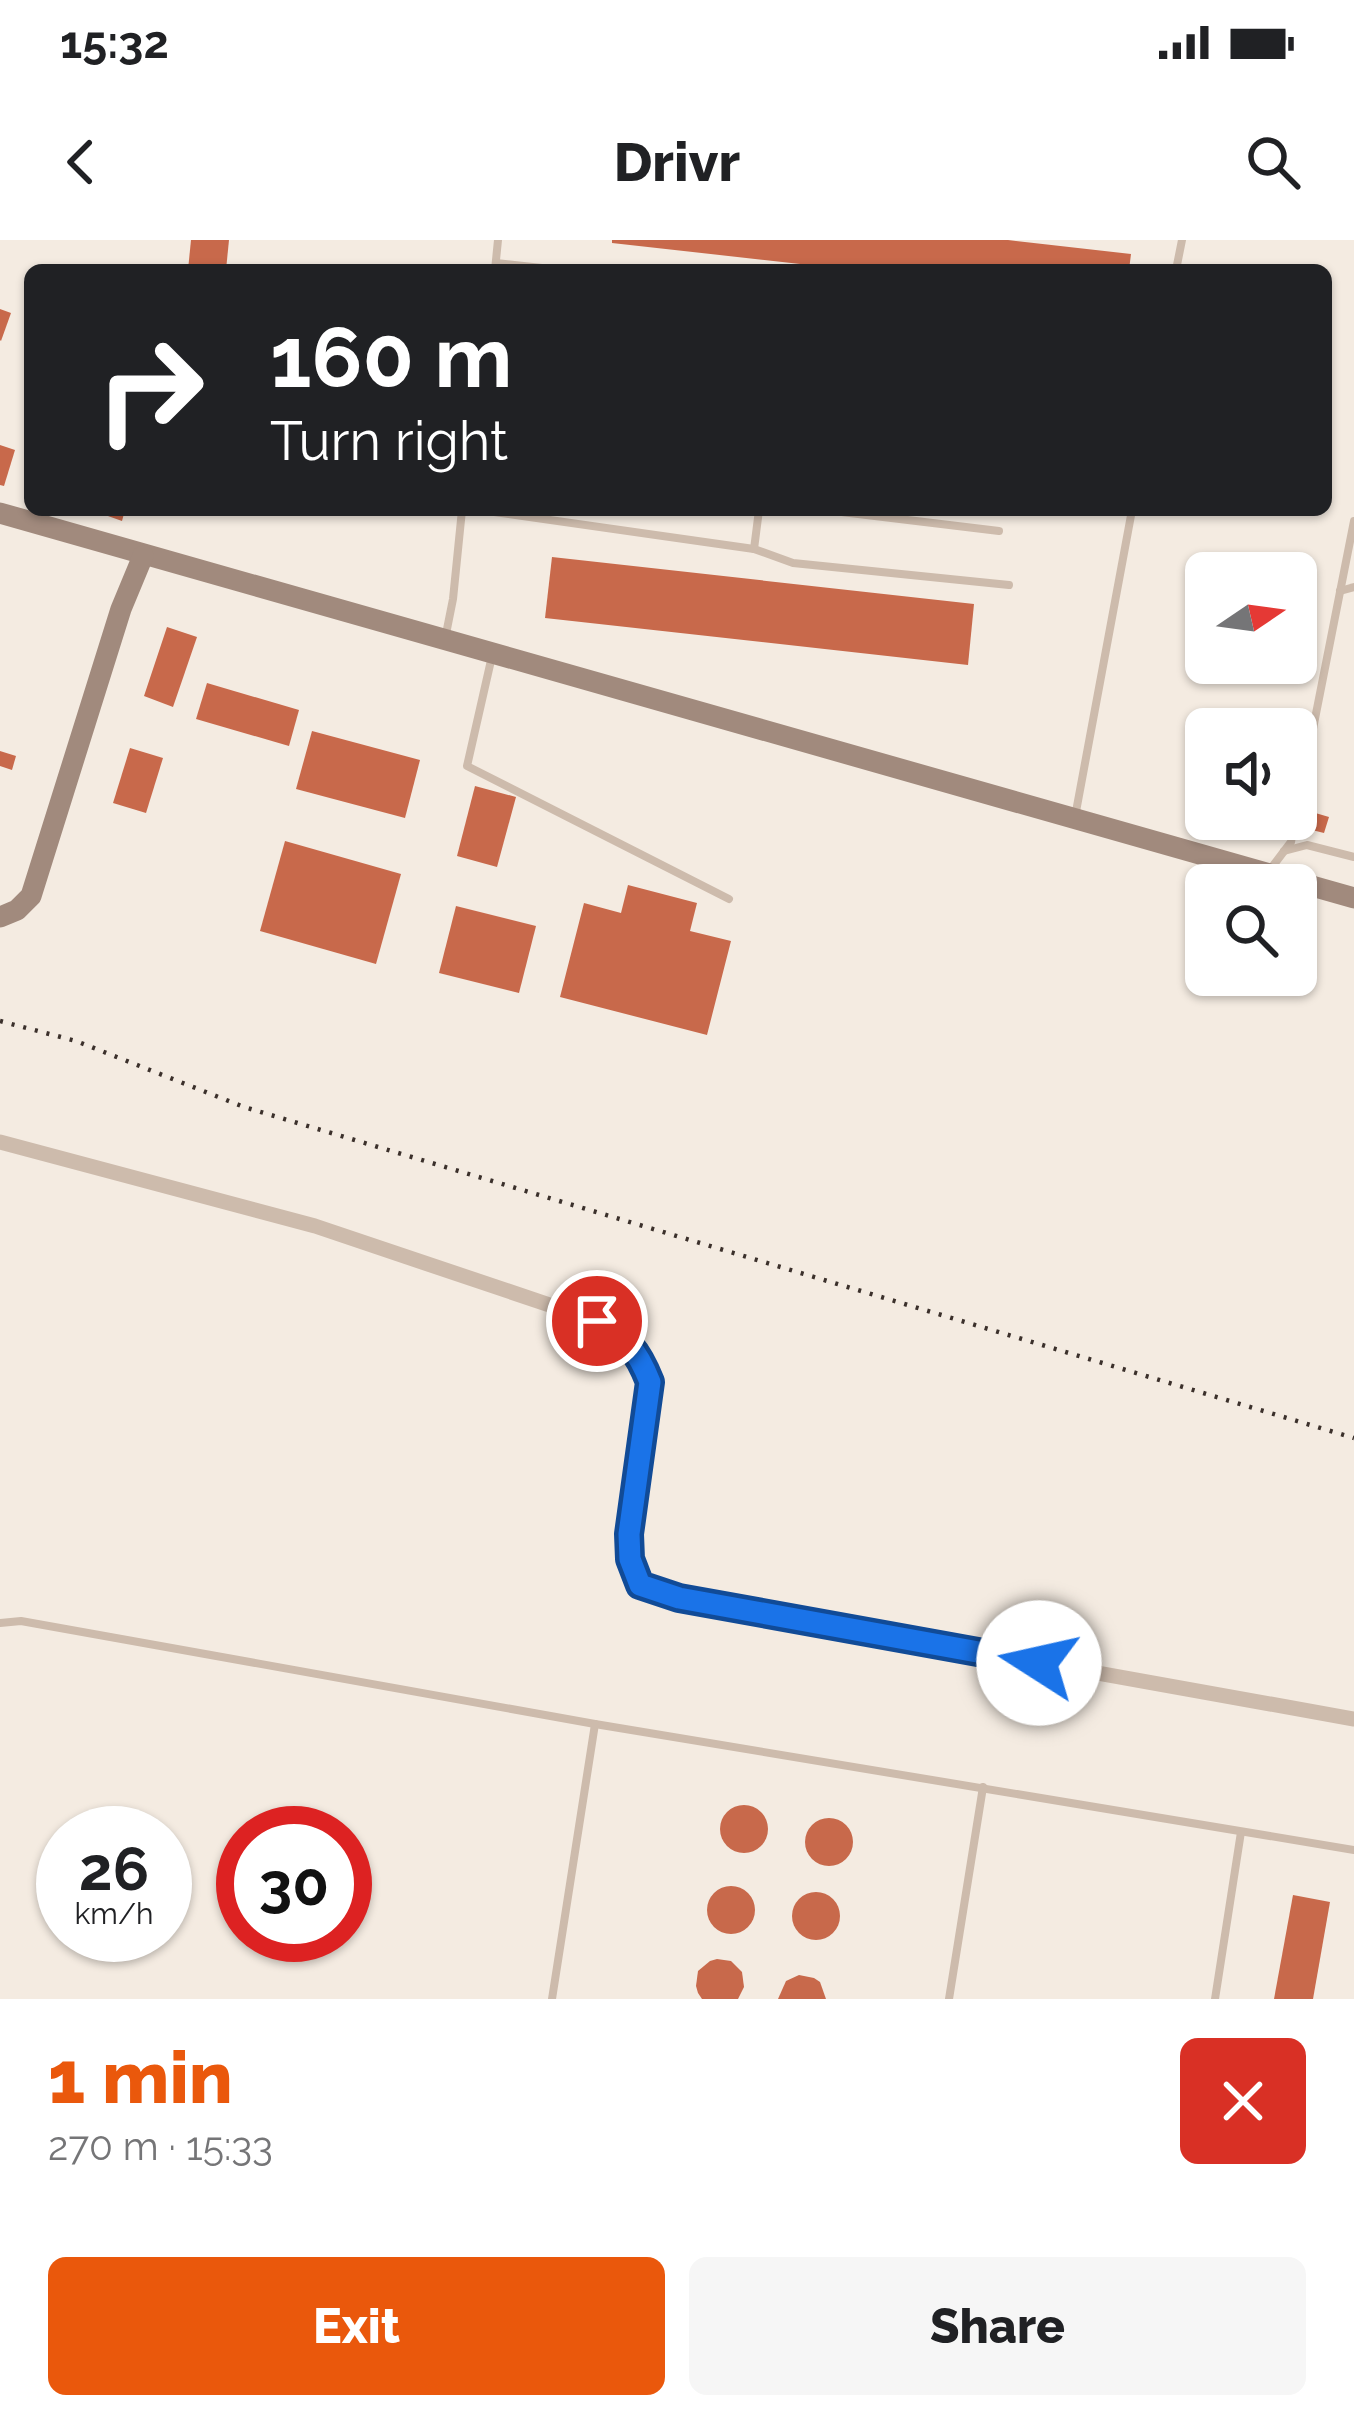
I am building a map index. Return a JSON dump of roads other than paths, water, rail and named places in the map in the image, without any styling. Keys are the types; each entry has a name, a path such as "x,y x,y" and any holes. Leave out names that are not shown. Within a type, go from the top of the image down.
{"main road":[{"path":"0,513 1236,864"},
{"path":"0,917 17,910 31,896 121,609 143,556"},
{"path":"1317,887 1354,898"}],"street":[{"path":"0,1142 315,1226 597,1321 625,1337 641,1358 650,1382 629,1534 630,1559 640,1585 679,1598 1354,1719"}],"lane":[{"path":"445,641 461,516"},
{"path":"522,516 754,549 793,563 1009,585"},
{"path":"754,549 757,516"},
{"path":"874,516 998,531"},
{"path":"1075,818 1131,516"},
{"path":"1317,709 1354,521"},
{"path":"1340,591 1354,587"},
{"path":"492,654 467,766 728,899"},
{"path":"1275,864 1291,840"},
{"path":"1284,851 1307,844 1354,857"},
{"path":"0,1623 21,1621 596,1724 1354,1850"},
{"path":"552,1999 596,1724"},
{"path":"949,1999 983,1787"},
{"path":"1215,1999 1241,1832"}],"railway":[{"path":"0,1021 76,1041 244,1107 1354,1438"}]}
